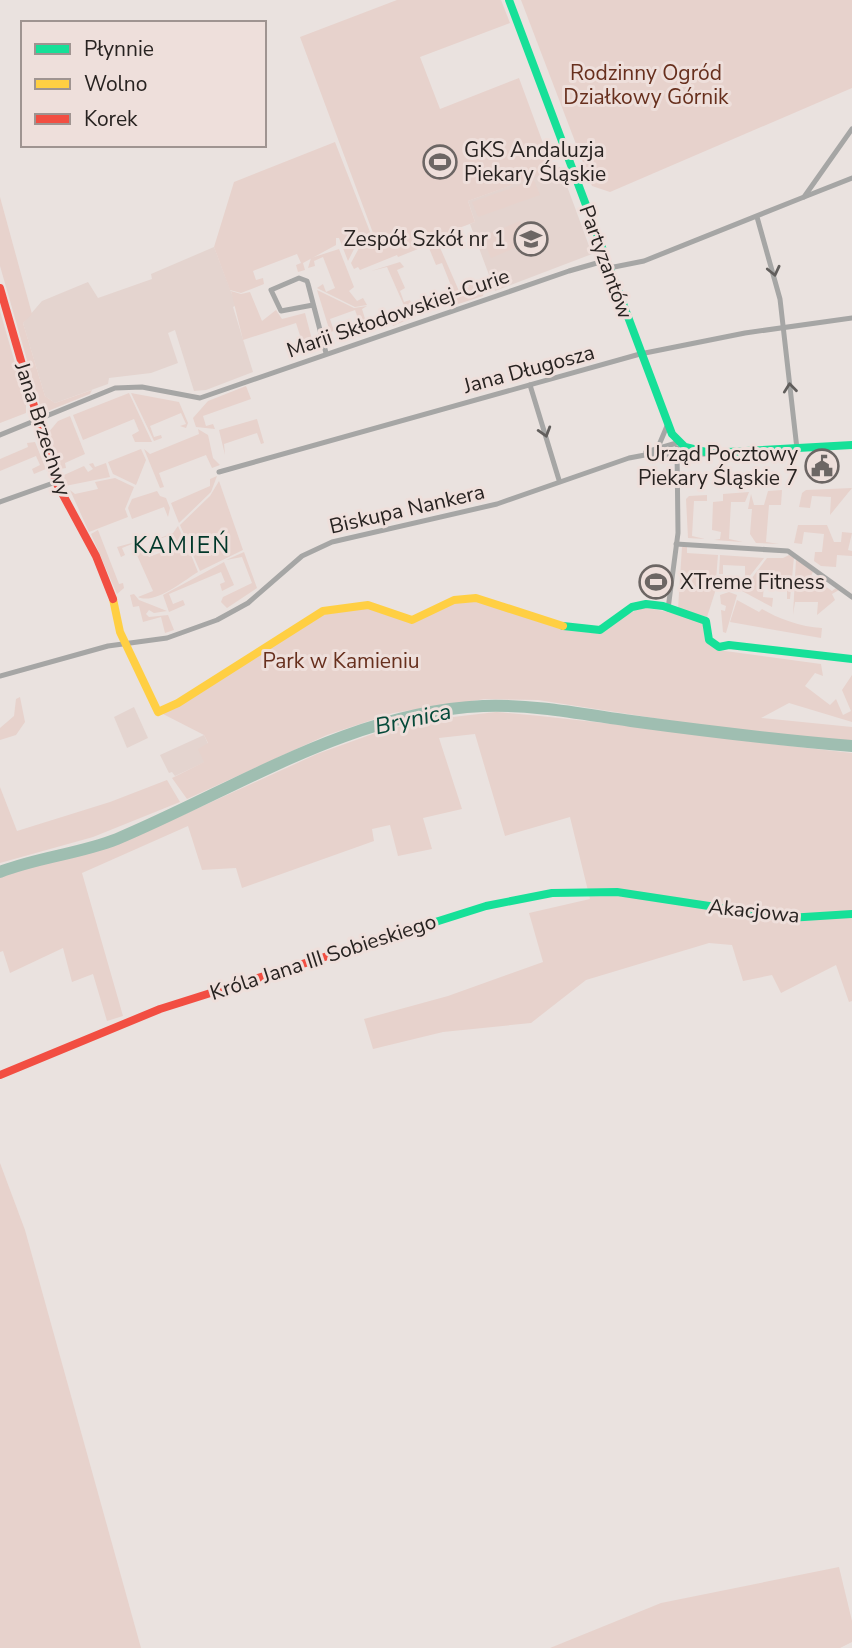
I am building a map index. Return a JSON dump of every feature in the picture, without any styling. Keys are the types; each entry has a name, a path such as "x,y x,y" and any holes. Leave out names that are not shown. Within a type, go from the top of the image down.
{"street":[{"name":"Partyzantów","path":"509,0 678,449"},
{"path":"804,197 852,128"},
{"name":"Marii Skłodowskiej-Curie","path":"0,435 115,388 142,387 200,398 569,271 597,264 607,266 644,261 852,178"},
{"path":"757,217 774,268 784,327 797,449"},
{"path":"313,305 281,311 271,290 304,278 313,305 326,354"},
{"name":"Jana Brzechwy","path":"0,288 56,482 96,556 139,677 161,712 310,617 332,609 368,606 412,620 452,601 474,598 555,625 596,631 609,627 637,605 668,609"},
{"name":"Jana Długosza","path":"219,472 640,354 784,327 852,318"},
{"path":"530,385 559,480"},
{"path":"657,448 664,439 667,424"},
{"path":"678,449 710,453 852,445"},
{"name":"Biskupa Nankera","path":"639,456 657,448 678,449"},
{"path":"678,449 710,453"},
{"path":"678,449 677,544 668,609 706,621 709,640 719,647 852,659"},
{"name":"Biskupa Nankera","path":"0,676 127,644 167,638 233,612 296,561 319,547 497,504 559,480 639,456 678,449"},
{"path":"0,502 56,482"},
{"path":"677,544 788,551 852,597"},
{"name":"Króla Jana III Sobieskiego","path":"0,1075 160,1009 486,906 552,893 617,892 658,896"},
{"name":"Akacjowa","path":"658,896 737,912 788,918 852,914"}],"shaded area":[{"name":"Zespół Szkół nr 1","path":"560,167 592,254 495,291 470,224 475,222 468,201"},
{"path":"214,247 236,305 233,307 253,372 206,390 194,391 175,330 168,333 178,363 151,373 109,378 108,384 55,403 45,396 23,323 42,301 88,282 98,298 152,279 151,274"},
{"path":"134,707 148,738 127,748 114,717"},
{"path":"204,735 208,744 205,762 175,776 172,772 169,773 160,755"}],"green space":[{"path":"397,0 501,0 510,23 420,57 440,109 519,78 553,170 468,201 475,222 459,228 462,238 451,243 448,237 360,270 358,267 354,269 351,263 359,248 376,241 300,37"},
{"name":"Rodzinny Ogród Działkowy Górnik","path":"521,0 852,0 852,88 610,192 592,186"},
{"path":"335,142 372,237 356,245 348,261 339,238 336,238 336,245 303,263 305,270 298,272 296,265 301,263 297,254 253,271 256,280 263,278 264,284 241,293 230,290 214,247 234,182"},
{"path":"534,180 540,195 478,217 472,202"},
{"path":"0,197 32,314 23,323 45,396 55,403 92,390 90,394 48,411 41,409 0,266"},
{"path":"520,221 529,242 491,258 482,237"},
{"path":"438,243 459,291 469,287 466,280 471,278 475,293 484,291 483,296 449,307 443,292 452,288 442,263 436,265 429,248"},
{"path":"339,249 354,287 349,291 357,301 363,298 367,305 355,307 317,288 323,284 326,292 335,288 323,257 314,261 315,266 308,268 311,258"},
{"path":"400,262 404,267 397,270 405,288 400,291 404,302 410,300 416,316 393,326 391,320 397,318 400,322 409,317 387,267 371,271"},
{"path":"317,290 354,308 367,306 362,309 366,322 360,324 355,310 330,319 334,331 330,332"},
{"path":"231,291 241,294 250,292 262,321 276,310 282,319 305,313 315,351 306,354 296,323 243,340"},
{"path":"0,311 26,401 26,413 0,423"},
{"path":"246,386 251,399 203,416 206,426 213,424 215,429 196,427 193,418 208,401"},
{"path":"129,393 152,442 135,442 132,435 139,431 134,419 83,440 73,415"},
{"path":"131,393 179,402 188,423 186,428 180,426 186,424 181,413 150,426 154,437 161,435 162,438 154,441"},
{"path":"70,416 85,454 65,463 66,468 60,469 48,433 58,421"},
{"path":"257,419 264,443 261,444 257,433 224,444 225,455 219,430"},
{"path":"198,429 208,435 213,458 220,465 212,468 206,455 159,473 164,487 160,488 144,449 150,454 199,434"},
{"path":"35,442 46,469 34,474 32,469 40,465 36,456 0,471 0,459 28,447 27,443"},
{"path":"141,449 146,460 136,485 113,474 108,462"},
{"path":"93,463 95,467 106,463 110,477 65,486 64,475 84,466 88,472 93,469 89,464"},
{"path":"217,476 211,492 179,523 171,503 210,486 210,479"},
{"path":"115,478 134,487 125,509 128,517 89,532 70,490 75,494 98,489 95,482"},
{"path":"219,481 243,550 200,571 180,525 210,496"},
{"path":"852,488 830,515 831,497 812,496 810,508 799,507 802,493 806,490"},
{"path":"782,490 781,505 769,505 766,542 779,544 756,543 750,534 752,509 748,509 751,494 754,505 764,505 768,491"},
{"path":"157,491 160,496 166,498 170,508 168,517 164,507 132,519 128,508 132,499"},
{"path":"749,492 745,502 731,502 729,539 743,542 714,540 720,539 721,532 712,530 713,502 723,501 723,494"},
{"path":"707,495 707,501 694,501 692,536 705,539 688,538 686,499 689,496"},
{"path":"798,525 827,525 834,542 841,542 842,532 852,533 848,550 852,551 852,556 837,555 836,567 821,566 814,561 815,552 822,552 824,534 804,532 802,544 794,543"},
{"path":"178,526 188,549 177,554 189,550 198,572 160,595 145,599 138,597 153,591 132,544 122,548 125,555 121,557 117,547 139,541 149,557 175,547 171,535 147,543 173,533"},
{"path":"98,530 119,584 123,583 124,588 117,594 91,534"},
{"path":"682,547 687,547 687,553 718,555 715,592 707,617 678,609"},
{"path":"244,552 257,588 227,608 221,602 223,597 252,583 242,557 226,560"},
{"path":"720,555 764,558 745,582 735,582 745,580 745,566 723,565 723,574 719,574"},
{"path":"789,555 794,557 790,599 787,599 787,583 764,582 763,597 773,598 772,607 742,591 767,558 783,558"},
{"path":"796,559 813,572 811,576 832,591 836,588 839,590 832,594 835,600 817,615 818,602 795,602 793,615"},
{"path":"224,562 234,585 222,591 220,584 225,582 221,572 169,594 173,604 183,600 185,605 169,612 163,595"},
{"path":"729,592 737,595 726,633 723,632 721,610 725,611 726,606 721,604 720,595"},
{"path":"134,594 139,600 167,611 154,613 149,610 146,614 149,617 168,615 174,630 165,633 161,617 143,622 139,606 133,607 130,595"},
{"path":"737,600 759,612 762,609 790,622 822,628 821,638 730,622"},
{"name":"Park w Kamieniu","path":"456,601 481,601 554,627 592,633 642,607 679,614 703,623 705,641 718,650 821,664 823,676 815,673 805,686 830,705 836,699 843,715 851,711 842,690 852,675 852,722 789,703 761,718 852,727 852,742 750,733 538,700 485,699 393,713 327,735 187,799 172,778 204,762 198,749 208,743 204,735 163,714 316,616 366,607 405,621"},
{"path":"20,697 25,722 16,735 0,740 0,728 14,716 16,699"},
{"path":"496,712 852,753 852,1001 849,1002 836,965 781,993 772,975 743,981 732,945 709,943 586,980 531,1023 443,1032 373,1049 364,1019 448,996 543,962 529,913 590,899 570,817 505,836 475,734 439,738 462,809 423,818 432,849 398,856 390,825 372,829 374,841 242,888 236,868 202,870 188,826 82,873 123,1016 107,1021 93,974 72,982 63,948 10,973 3,951 0,952 0,877 35,864 93,852 150,830 317,754 378,732 427,720"},
{"path":"167,780 180,802 93,837 0,863 0,787 17,831 110,802"},
{"path":"0,1163 25,1230 141,1648 0,1648"},
{"path":"839,1567 852,1621 852,1642 840,1648 550,1648 661,1603"}],"waterway":[{"name":"Brynica","path":"0,872 117,839 295,756 387,722 434,711 483,706 539,708 714,732 852,746"}],"traffic: fast":[{"path":"509,0 672,434 685,447 710,453 852,445"},
{"path":"563,626 600,630 632,607 646,604 663,606 706,621 709,640 719,647 729,645 852,659"},
{"path":"391,936 486,906 552,893 617,892 788,918 852,914"}],"traffic: slow":[{"path":"113,599 120,632 158,712 178,703 323,611 368,605 412,620 454,600 476,598 563,626"}],"traffic: jam":[{"path":"0,288 56,482 96,556 113,599"},
{"path":"0,1075 160,1009 391,936"}],"place":[{"name":"GKS Andaluzja Piekary Śląskie","path":"440,162"},
{"name":"Zespół Szkół nr 1","path":"531,239"},
{"name":"Urząd Pocztowy Piekary Śląskie 7","path":"822,466"},
{"name":"XTreme Fitness","path":"656,582"}],"district":[{"name":"KAMIEŃ","path":"182,545"}]}
